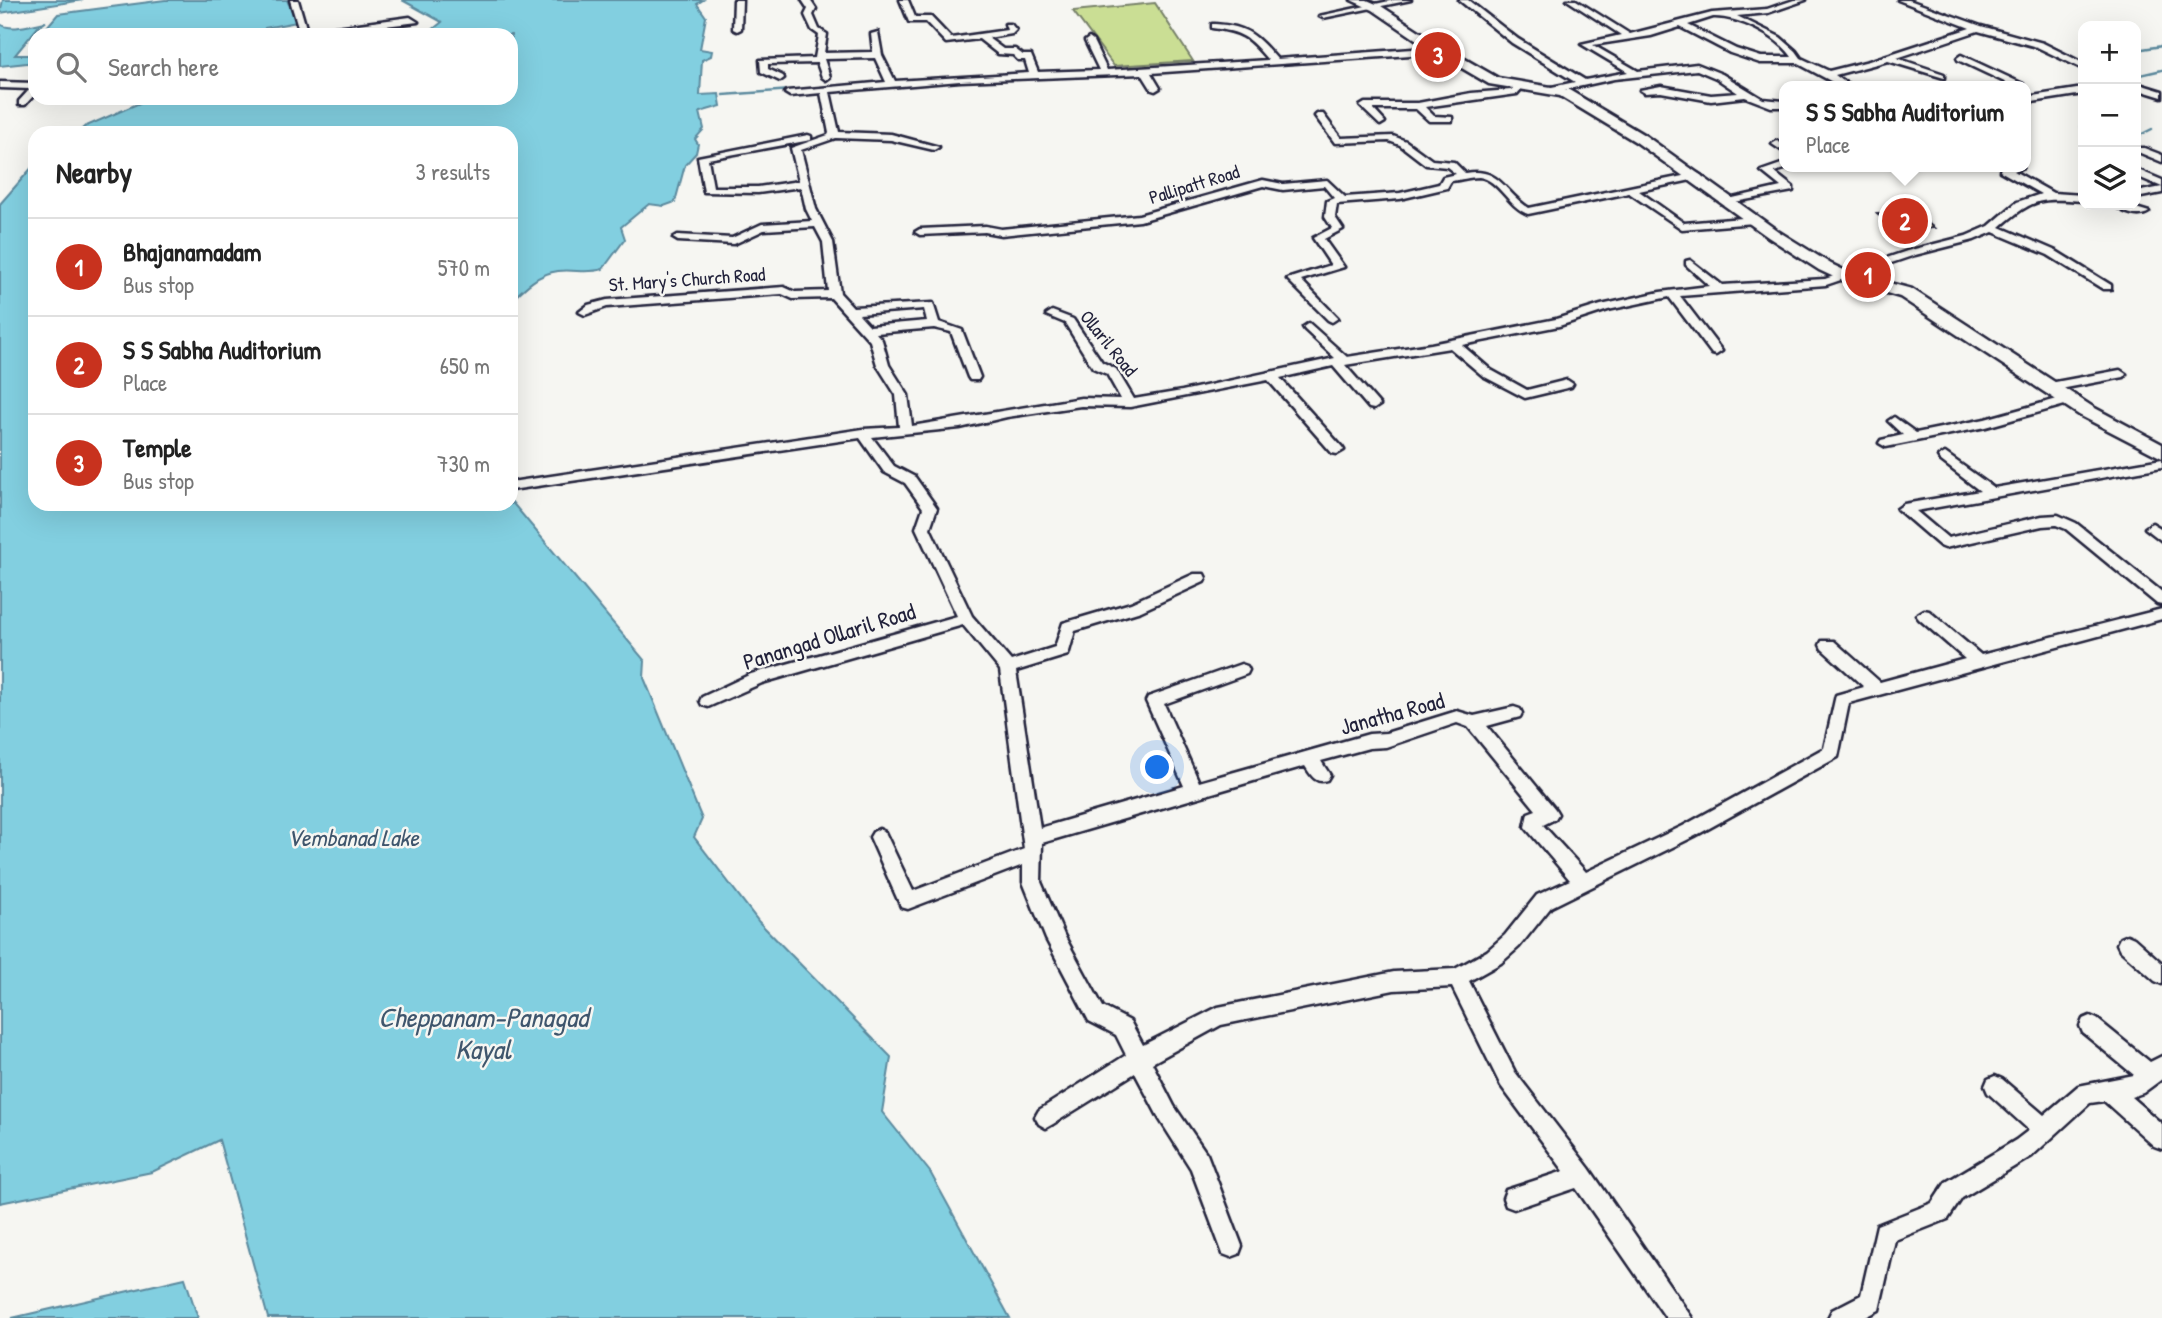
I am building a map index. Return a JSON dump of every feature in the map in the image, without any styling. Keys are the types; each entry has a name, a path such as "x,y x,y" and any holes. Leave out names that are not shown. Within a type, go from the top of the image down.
{"main road":[{"path":"1365,3 1494,80 1518,87 1563,93 1697,176 1754,220 1825,267 1842,275 1906,293 2068,400 2162,452"}],"street":[{"path":"294,0 302,28"},
{"path":"737,29 738,0"},
{"path":"806,0 812,9 809,15 816,30 823,34 820,58 826,77"},
{"path":"904,0 912,20 928,19 950,41 1009,32 1012,30 1008,26"},
{"path":"1322,16 1365,3 1407,0"},
{"path":"1463,0 1516,41 1582,82"},
{"path":"1572,0 1629,37"},
{"path":"1636,73 1585,44 1629,37 1726,14 1768,11 1802,0"},
{"path":"1902,0 1978,28 2040,45 2078,64"},
{"path":"1726,14 1794,50 1798,60"},
{"path":"342,28 410,19 414,22"},
{"path":"1683,25 1733,51 1760,60 1798,60 1838,81"},
{"path":"1215,26 1238,27 1249,33 1274,61"},
{"path":"1828,75 1978,28"},
{"path":"875,34 878,55 891,83"},
{"path":"982,37 1000,52 1015,52 1021,58 1041,56"},
{"path":"1089,41 1104,72"},
{"path":"790,93 891,83 1145,71 1440,50"},
{"path":"780,78 764,70 763,62 878,55"},
{"path":"1028,57 1034,75"},
{"path":"1365,57 1383,66"},
{"path":"1889,58 1941,76"},
{"path":"1961,58 2009,81"},
{"path":"2071,60 2078,60"},
{"path":"1550,90 1636,73 1700,67 1744,94 1770,105 1779,104"},
{"path":"1145,71 1155,88"},
{"path":"0,85 28,87"},
{"path":"1380,122 1365,106 1418,106 1471,96 1514,92 1518,87"},
{"path":"2141,88 2162,94"},
{"path":"1645,90 1661,89 1711,98 1744,94"},
{"path":"825,90 834,134"},
{"path":"2031,92 2041,97"},
{"path":"2031,99 2078,92"},
{"path":"22,103 28,96"},
{"path":"1418,106 1432,119 1449,119"},
{"path":"1320,116 1338,141 1390,138 1403,143 1429,163 1450,164 1463,176"},
{"path":"834,134 796,148 803,184 828,242 834,294 876,340 883,365 902,395 906,431"},
{"path":"803,184 758,190 708,190 702,157 834,134 891,137 934,147"},
{"path":"2141,150 2162,159"},
{"path":"1729,200 1789,189 1766,171 1779,167"},
{"path":"2009,172 2052,196"},
{"path":"1332,318 1293,279 1338,267 1318,238 1338,229 1330,218 1332,201 1400,196 1443,186 1447,179 1479,173 1491,176 1520,208 1528,211 1697,176"},
{"path":"2141,174 2162,184"},
{"name":"Pallipatt Road","path":"920,232 985,229 1001,232 1140,218 1263,183 1283,187 1327,183 1342,200"},
{"path":"2141,194 2162,190"},
{"path":"1632,191 1682,226 1754,220"},
{"path":"518,485 863,433 906,431 1081,402 1130,403 1272,377 1340,361 1559,322 1605,307 1672,293 1826,282 1911,253 1946,246 1993,228 2021,204 2032,199 2052,196 2078,198"},
{"path":"2128,210 2144,212"},
{"name":"St. Mary's Church Road","path":"678,238 734,241 762,227 818,224"},
{"path":"1993,228 2052,253 2106,287"},
{"path":"1690,263 1721,289"},
{"name":"St. Mary's Church Road","path":"585,312 600,303 646,302 670,297 784,290 793,296 834,294"},
{"path":"1672,293 1716,351"},
{"path":"850,311 929,306 934,324"},
{"name":"Ollaril Road","path":"1052,314 1069,321 1097,365 1112,372 1130,403"},
{"path":"869,330 934,324 956,330 974,377"},
{"path":"1309,327 1374,405"},
{"path":"1452,343 1487,373 1525,394 1567,384"},
{"path":"2050,387 2120,374"},
{"path":"1272,377 1337,450"},
{"path":"1886,443 1986,423 2068,400"},
{"path":"1894,421 1913,437"},
{"path":"863,433 889,469 910,480 930,508 923,528 965,619 1008,668 1032,846 1032,882 1056,939 1096,1014 1123,1028 1167,1114 1199,1161 1231,1246"},
{"path":"1945,457 1991,493"},
{"path":"2162,463 1904,509 1945,543 2042,520 2058,520 2071,526 2162,600"},
{"path":"1008,668 1062,650 1068,627 1136,607 1199,578"},
{"path":"1046,1117 1218,1016 1394,981 1457,978 1494,957 1512,941 1544,901 1689,831 1832,752 1842,699 2162,614"},
{"path":"1924,615 1978,661"},
{"name":"Panangad Ollaril Road","path":"708,701 757,678 965,619"},
{"path":"1828,645 1877,689"},
{"path":"1194,790 1154,701 1241,670"},
{"path":"1474,722 1514,713"},
{"name":"Janatha Road","path":"879,837 908,901 1032,846 1194,790 1369,741 1398,737 1457,717 1474,722 1549,814 1534,818 1534,827 1583,882"},
{"path":"1310,759 1321,775"},
{"path":"2127,944 2162,975"},
{"path":"1457,978 1508,1079 1581,1176 1680,1318"},
{"path":"1840,1318 1871,1302 1885,1233 1940,1211 1954,1190 2024,1148 2085,1093 2136,1086 2156,1071 2090,1026"},
{"path":"1995,1086 2045,1130"},
{"path":"2107,1090 2162,1138"},
{"path":"1514,1198 1581,1176"}],"green space":[{"path":"1155,3 1193,61 1114,66 1073,11"}],"water":[{"path":"3,0 83,0 0,13"},
{"path":"165,0 287,0 297,22 265,28 46,28 58,14"},
{"path":"402,0 703,0 697,4 706,17 700,49 712,51 711,56 702,60 700,95 719,94 721,106 700,112 704,129 695,139 698,144 696,153 685,165 675,202 664,206 649,204 621,227 625,239 603,269 551,272 532,282 518,294 518,126 86,126 135,105 518,105 518,28 435,28 442,22"},
{"path":"46,22 37,28 28,28 28,39 15,55 28,55 28,62 0,66 0,24 16,27"},
{"name":"Vembanad Lake","path":"28,172 28,511 518,509 645,661 644,678 702,819 694,837 759,922 891,1057 882,1112 930,1172 1010,1318 268,1318 219,1140 152,1172 0,1203 0,204"},
{"path":"185,1278 198,1318 12,1318"}],"building":[{"path":"1913,211 1934,228 1897,231 1877,214"}],"waterway":[{"path":"2141,49 2162,46"},
{"path":"2141,75 2162,70"},
{"path":"919,80 952,78"},
{"path":"723,95 819,88"},
{"path":"2141,134 2152,129"}],"place":[{"name":"Temple","path":"1438,55"},
{"name":"S S Sabha Auditorium","path":"1905,221"},
{"name":"Bhajanamadam","path":"1868,275"}],"water label":[{"name":"Cheppanam-Panagad Kayal","path":"483,1033"}]}
